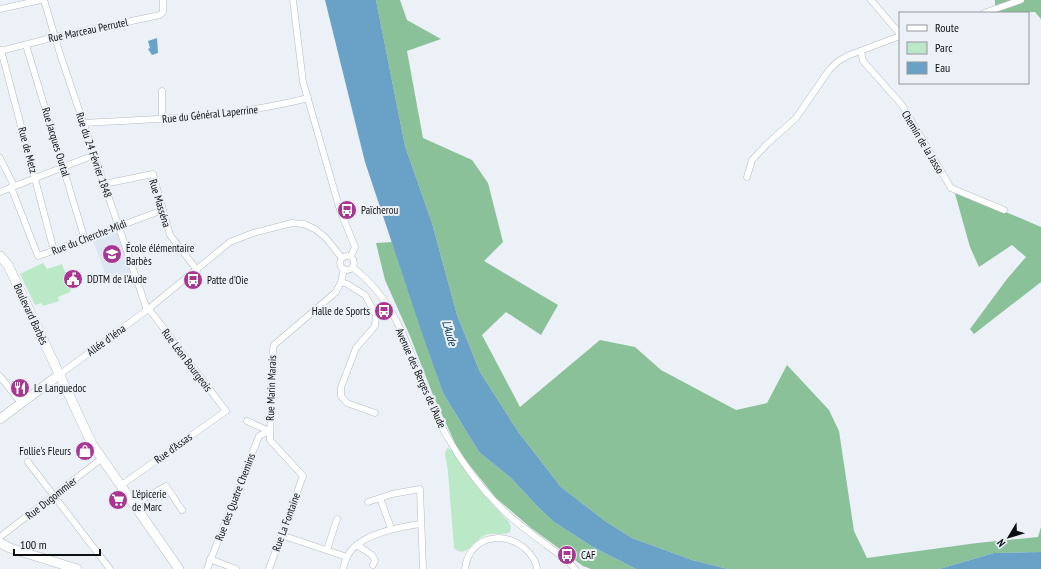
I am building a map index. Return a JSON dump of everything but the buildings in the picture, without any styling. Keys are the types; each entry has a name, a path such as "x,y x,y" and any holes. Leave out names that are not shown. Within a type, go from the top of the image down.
{"main road":[{"name":"Boulevard Barbès","path":"0,256 8,265 87,436 101,459 179,569"},
{"name":"Allée d'Iéna","path":"0,418 59,375"},
{"path":"0,543 10,548 77,569"}],"street":[{"path":"0,9 42,0"},
{"name":"Rue du 24 Février 1848","path":"42,0 118,226 148,310"},
{"name":"Rue Marceau Perrutel","path":"1,50 160,15 164,12 163,0"},
{"path":"293,0 300,71 340,210 354,247 351,256 355,263 353,268 344,270 340,265 342,258 351,256"},
{"path":"871,0 899,34"},
{"path":"987,12 1021,0"},
{"path":"747,177 752,160 767,144 796,118 829,70 837,62 847,56 899,35"},
{"name":"Rue Jacques Ourtal","path":"26,45 85,240"},
{"name":"Rue de Metz","path":"1,50 54,251"},
{"name":"Chemin de la Jasso","path":"861,51 864,60 902,105 951,188 1004,210"},
{"path":"162,91 162,118"},
{"name":"Rue du Général Laperrine","path":"83,123 216,115 253,110 308,98"},
{"path":"0,192 94,155"},
{"path":"0,158 13,187"},
{"name":"Rue Masséna","path":"104,184 153,174 172,240 197,270"},
{"name":"Rue du Cherche-Midi","path":"13,187 38,256 85,240 118,226 163,210"},
{"name":"Allée d'Iéna","path":"59,375 148,310 230,242 253,233 292,223 304,224 315,229 326,238 342,258"},
{"name":"Avenue des Berges de l'Aude","path":"353,268 369,281 383,300 402,331 434,412 448,438 469,470 505,512 542,542 568,560 576,569"},
{"name":"Rue Marin Marais","path":"303,476 270,440 272,349 274,345 336,292 341,282 344,270"},
{"path":"341,282 365,295 376,315 375,326 356,348 342,387 342,396 347,403 375,413"},
{"name":"Rue Léon Bourgeois","path":"148,310 226,410"},
{"path":"0,376 21,403"},
{"name":"Rue d'Assas","path":"120,486 226,410"},
{"path":"246,421 269,431"},
{"name":"Rue des Quatre Chemins","path":"207,569 259,436 269,431"},
{"name":"Rue Dugommier","path":"0,538 101,459"},
{"path":"28,462 110,569"},
{"name":"Rue La Fontaine","path":"269,569 303,476"},
{"path":"134,505 166,486 182,510"},
{"path":"368,502 392,494 420,489 420,524 423,569"},
{"path":"380,498 391,528"},
{"path":"327,550 337,519"},
{"path":"343,569 347,557 357,545 366,539 391,528 420,524"},
{"path":"281,535 347,557"},
{"path":"465,569 466,558 475,547 488,539 506,538 516,541 530,553 537,565 537,569"},
{"path":"357,545 372,555 375,560 373,565"},
{"path":"210,560 236,569"}],"shaded area":[{"name":"École élémentaire Barbès","path":"112,230 118,234 133,276 109,284 92,238"}],"green space":[{"path":"376,0 400,0 407,20 441,39 407,51 423,138 472,160 488,183 503,242 484,261 558,305 541,335 506,312 482,335 520,407 600,340 635,347 661,370 736,410 767,403 787,365 829,410 839,431 854,531 867,558 977,543 1038,537 1041,527 1041,552 994,553 939,569 728,569 692,560 632,538 605,521 561,487 519,433 480,372 457,315 432,223 405,146"},
{"path":"995,0 1041,0 1041,19 1035,12 995,12"},
{"path":"954,190 1041,227 1041,282 974,334 970,329 1007,279 1026,257 1012,245 979,267 970,247"},
{"path":"392,242 443,393 479,452 511,478 554,522 593,547 636,569 591,569 583,566 531,528 496,498 459,452 433,395 410,336 385,280 376,243"},
{"path":"43,263 47,269 62,264 71,289 70,292 58,297 59,301 43,306 41,303 35,305 20,274"},
{"path":"447,448 452,450 478,488 509,522 511,527 510,532 507,533 485,535 466,551 462,552 454,548 448,472 445,454"}],"water":[{"name":"L'Aude","path":"325,0 376,0 405,146 432,223 457,315 480,372 519,433 561,487 605,521 632,538 692,560 728,569 636,569 593,547 554,522 511,478 479,452 443,393 422,333 365,162"},
{"path":"157,38 158,53 152,55 148,49 150,48 148,41"},
{"path":"1041,552 1041,569 939,569 994,553"}],"place":[{"name":"Païcherou","path":"347,210"},
{"name":"École élémentaire Barbès","path":"112,254"},
{"name":"DDTM de l'Aude","path":"73,279"},
{"name":"Patte d'Oie","path":"193,280"},
{"name":"Halle de Sports","path":"384,311"},
{"name":"Le Languedoc","path":"20,388"},
{"name":"Follie's Fleurs","path":"85,451"},
{"name":"L'épicerie de Marc","path":"118,500"},
{"name":"CAF","path":"567,555"}]}
